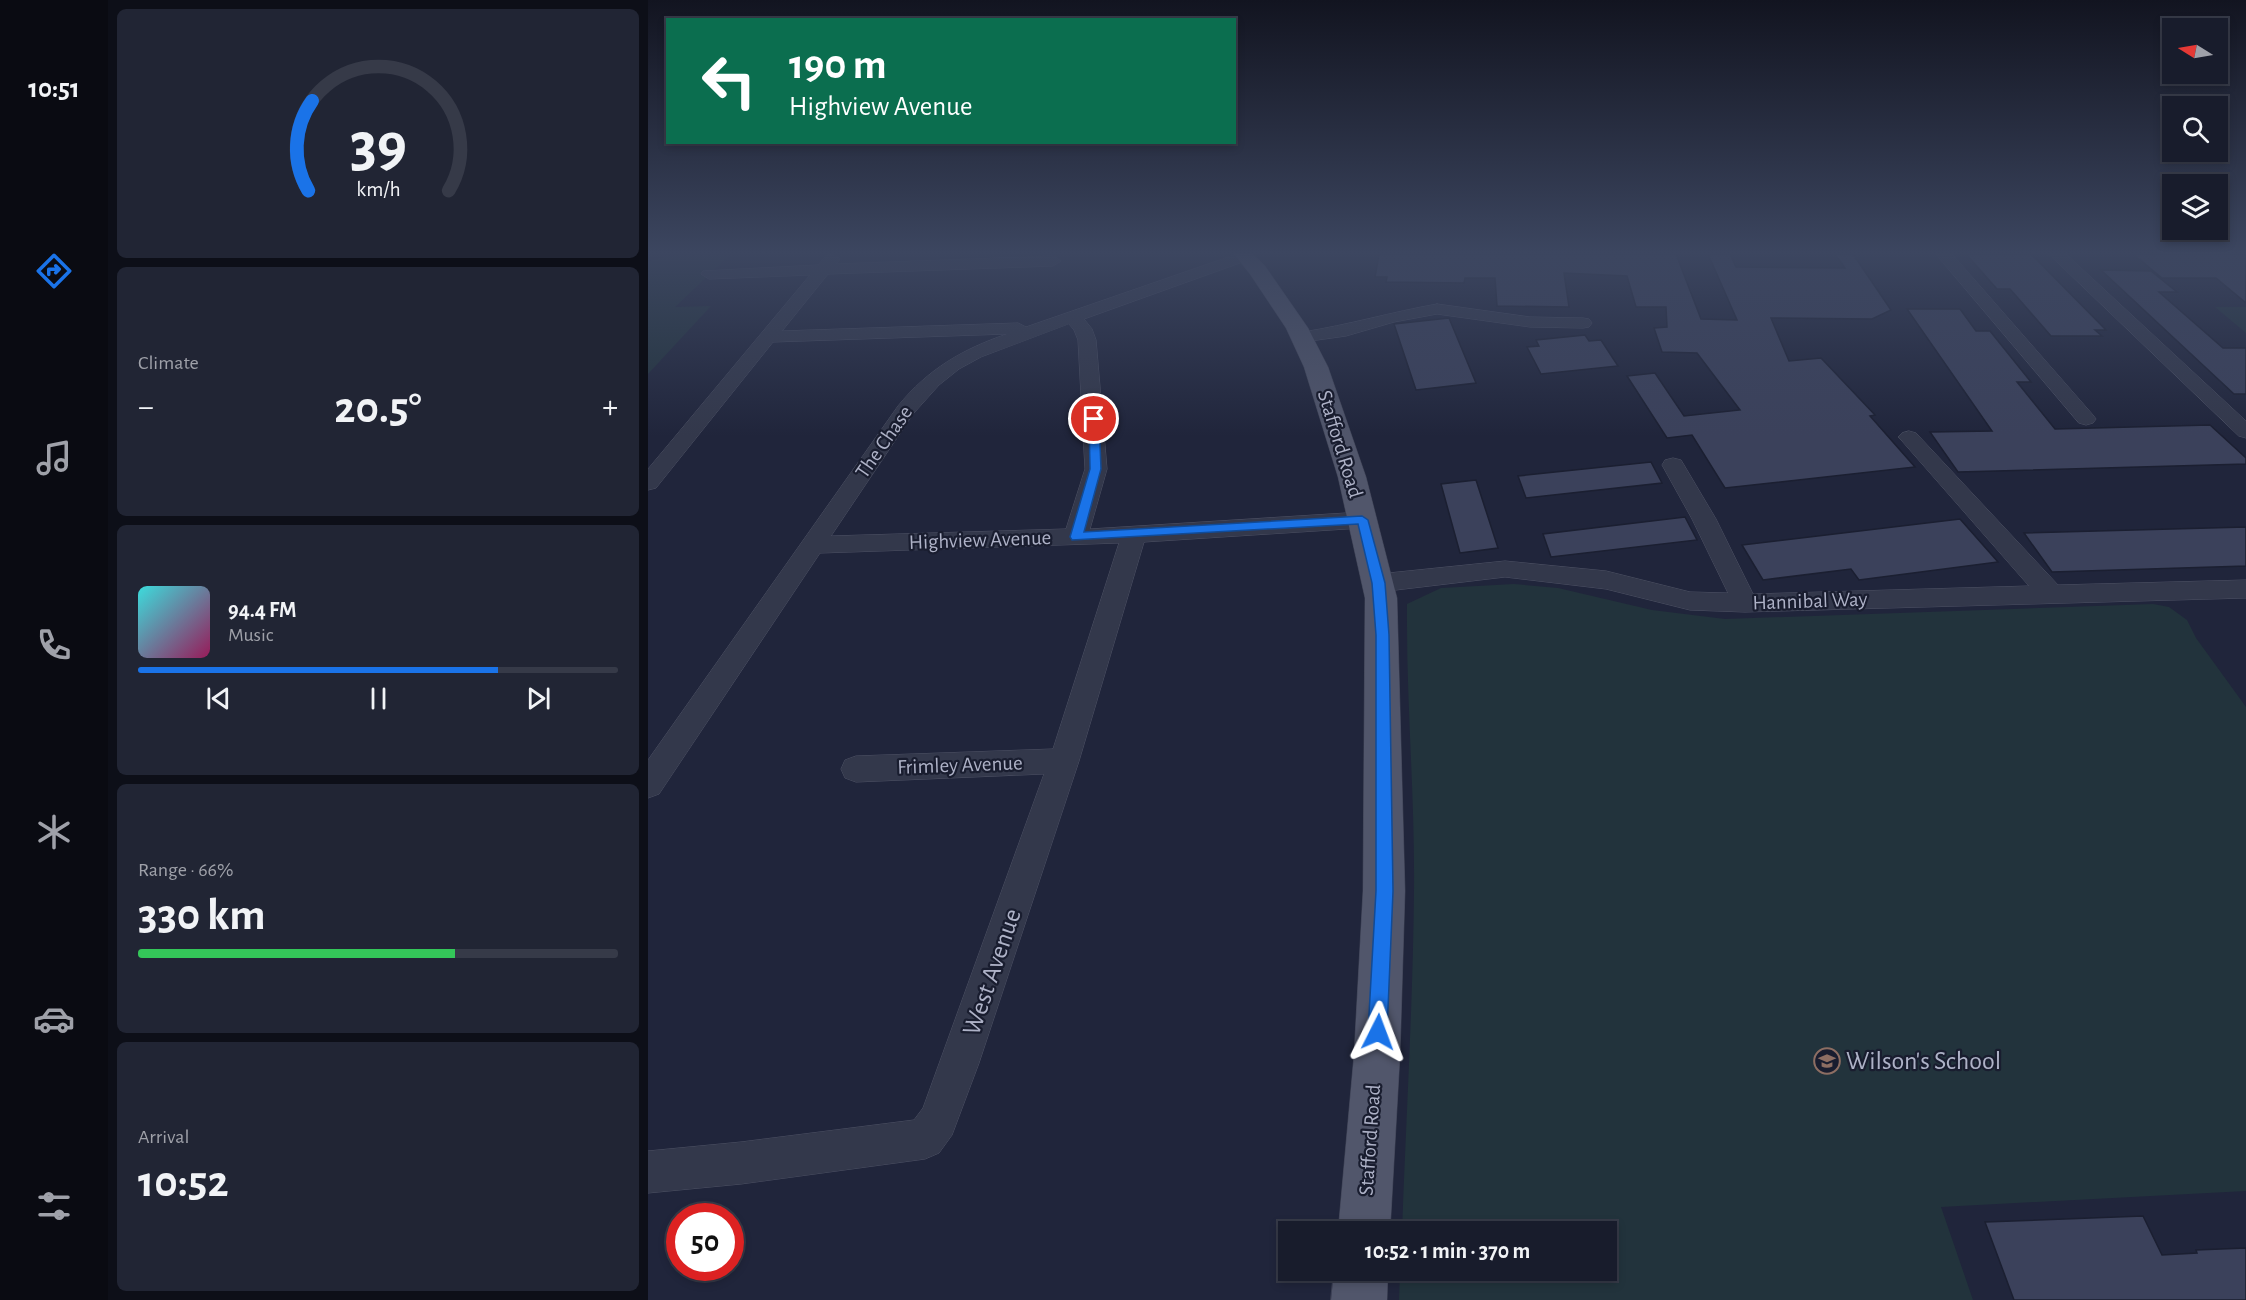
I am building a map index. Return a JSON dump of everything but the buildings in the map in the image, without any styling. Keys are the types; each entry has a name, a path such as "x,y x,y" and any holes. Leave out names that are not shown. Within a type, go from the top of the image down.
{"main road":[{"name":"Stafford Road","path":"1288,315 1303,337 1340,434 1379,583 1382,635 1384,891 1377,1055 1365,1221"},
{"path":"1359,1300 1360,1281"}],"street":[{"path":"648,483 788,315"},
{"name":"The Chase","path":"648,785 914,399 937,375 977,351 1078,315"},
{"path":"1303,337 1346,331 1399,315"},
{"path":"1478,315 1530,322 1583,323"},
{"path":"1996,315 2085,419"},
{"path":"2121,315 2246,432"},
{"path":"1072,317 1083,329 1087,340 1096,459 1093,481 1076,537"},
{"path":"770,337 1019,327 1030,332"},
{"path":"977,351 974,347 978,329"},
{"path":"1909,437 2050,593"},
{"path":"1673,465 1704,519 1745,603"},
{"name":"Highview Avenue","path":"813,545 1134,535 1362,520"},
{"name":"West Avenue","path":"648,1172 741,1163 925,1139 935,1127 949,1095 1064,761 1134,535"},
{"name":"Hannibal Way","path":"1379,583 1504,569 1606,580 1690,601 1745,603 2246,589"},
{"name":"Frimley Avenue","path":"856,769 1064,761"}],"shaded area":[{"path":"648,315 703,315 648,374"},
{"path":"2224,315 2246,315 2246,333"},
{"name":"Wilson's School","path":"1514,584 1558,588 1652,610 1725,619 2153,604 2169,607 2187,620 2196,638 2246,707 2246,1191 1941,1207 1973,1300 1399,1300 1400,1281 1617,1281 1617,1221 1402,1221 1414,890 1407,604 1441,588"}],"place":[{"name":"Wilson's School","path":"1827,1061"}],"route":[{"path":"1094,419 1096,469 1076,537 1362,520 1381,598 1384,891 1378,1032"}]}
